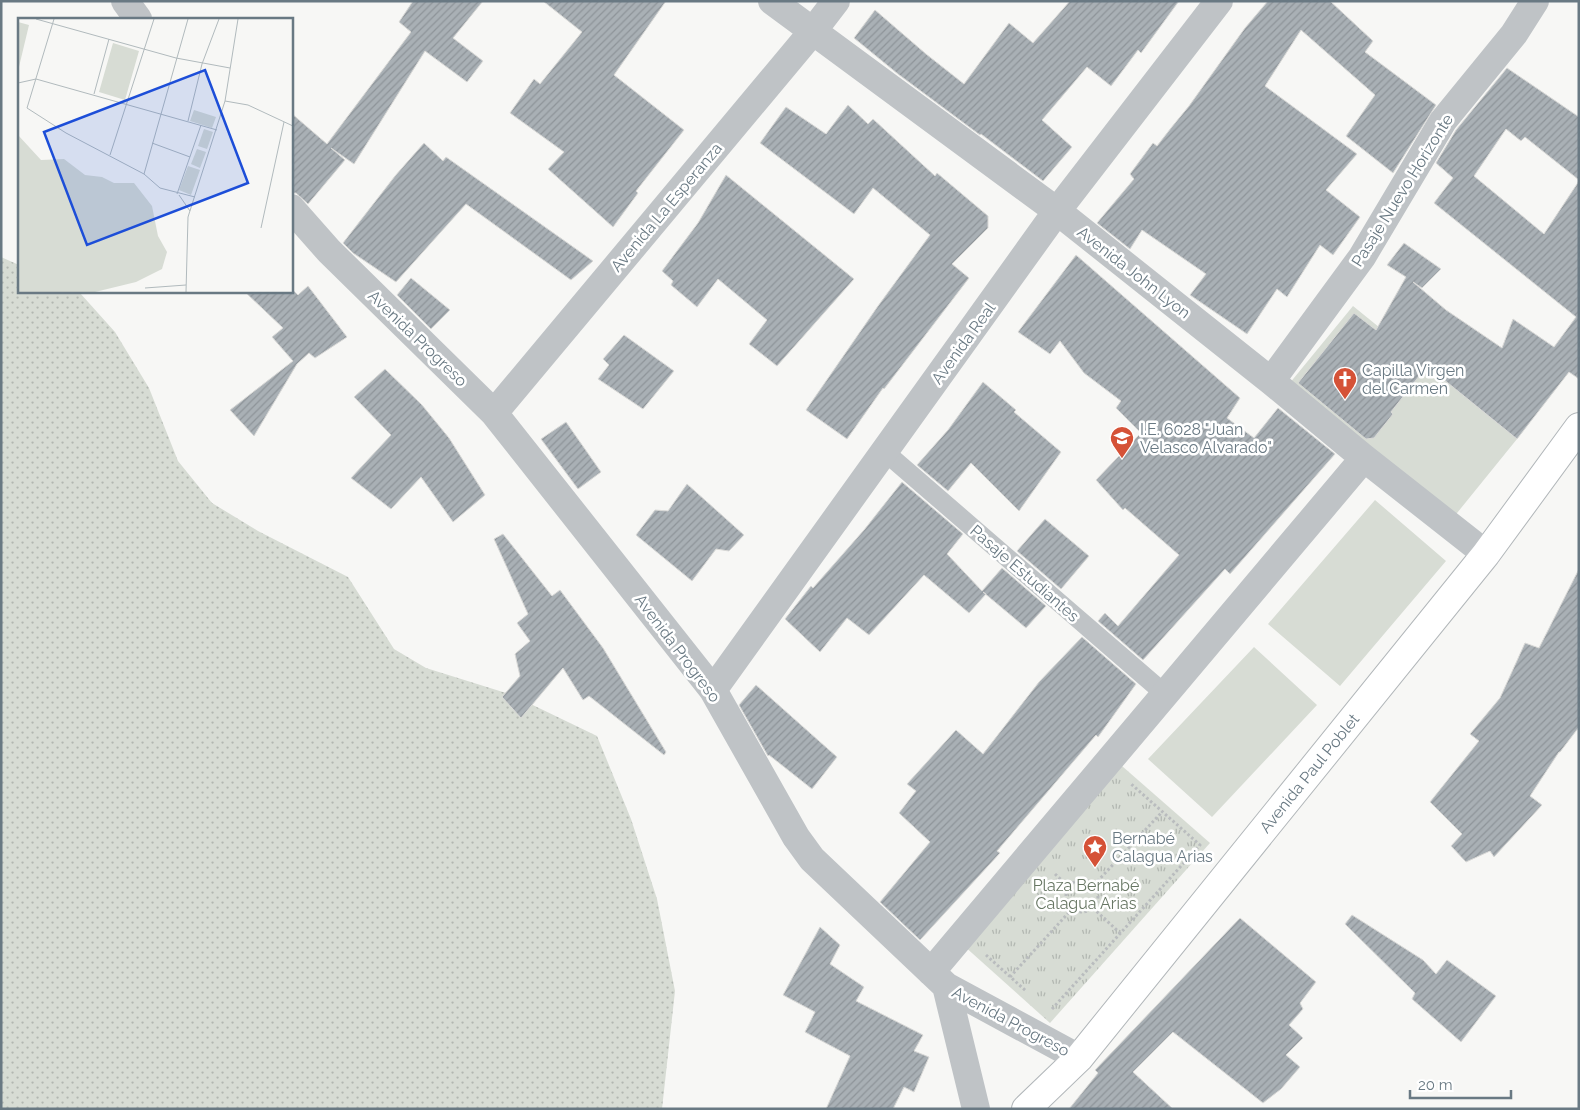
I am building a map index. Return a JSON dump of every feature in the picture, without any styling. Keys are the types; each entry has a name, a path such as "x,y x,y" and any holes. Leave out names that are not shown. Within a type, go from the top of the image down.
{"main road":[{"name":"Avenida Paul Poblet","path":"1026,1109 1079,1058 1486,554 1579,427"}],"street":[{"path":"125,1 137,18"},
{"name":"Avenida John Lyon","path":"772,1 1057,211 1271,380 1364,458 1486,554"},
{"name":"Avenida La Esperanza","path":"494,413 813,32 836,1"},
{"name":"Avenida Real","path":"713,690 1057,211 1219,1"},
{"name":"Pasaje Nuevo Horizonte","path":"1271,380 1362,257 1443,121 1514,34 1535,1"},
{"name":"Avenida Progreso","path":"292,209 329,251 494,413 713,690 796,837 812,859 938,979 1079,1058"},
{"path":"976,1109 938,979 1165,694 1364,458"}],"lane":[{"name":"Pasaje Estudiantes","path":"885,452 1165,694"}],"path":[{"path":"1049,1013 1200,846 1128,781"},
{"path":"1094,885 1162,812"},
{"path":"1081,880 1090,881 1096,887 1099,895 1098,904 1093,908 1083,913 1075,912 1068,906 1065,898 1069,886 1081,880"},
{"path":"1093,908 1121,934"},
{"path":"1010,977 1072,909"},
{"path":"983,953 1030,995"}],"green space":[{"path":"1,257 18,265 18,292 78,292 115,332 149,388 178,461 212,503 258,531 348,577 394,649 426,668 512,695 597,736 631,819 657,899 675,991 662,1109 1,1109"},
{"path":"1353,306 1517,439 1453,518 1289,384"},
{"path":"1375,500 1446,561 1340,686 1268,624"},
{"path":"1254,647 1317,705 1212,817 1148,759"},
{"name":"Plaza Bernabé Calagua Arias","path":"1122,766 1210,843 1050,1023 963,945"}],"building":[{"path":"413,1 483,1 453,38 483,61 467,82 425,51 354,164 331,148 345,160 308,204 296,193 292,193 292,114 327,144 411,32 399,22"},
{"path":"543,1 666,1 614,75 684,130 636,191 638,193 613,227 548,169 564,152 510,113 534,79 540,84 582,32"},
{"path":"1070,1 1179,1 1141,53 1138,50 1111,86 1087,67 1042,120 1072,147 1043,181 898,74 854,38 875,10 964,84 1009,23 1033,43"},
{"path":"1268,1 1330,1 1373,41 1365,52 1436,105 1393,173 1346,136 1375,95 1301,30 1265,86 1357,154 1326,190 1360,217 1333,255 1320,245 1287,297 1277,289 1247,334 1190,295 1206,274 1142,230 1130,249 1097,223 1134,179 1130,174 1153,143 1157,146 1189,106 1245,28"},
{"path":"1507,68 1579,117 1579,180 1525,137 1521,141 1506,129 1474,176 1544,234 1579,181 1579,379 1569,372 1517,439 1427,366 1391,412 1393,414 1374,438 1366,439 1298,383 1354,313 1376,330 1406,277 1387,265 1404,243 1441,269 1422,288 1413,282 1446,310 1502,348 1513,319 1554,347 1576,317 1434,203 1453,178 1436,163 1456,130"},
{"path":"848,105 868,124 873,119 935,176 937,173 988,216 988,228 952,264 969,278 883,388 847,439 806,410 930,235 873,188 854,214 760,143 786,107 826,134"},
{"path":"424,143 443,161 446,157 593,261 571,280 466,204 396,282 353,253 343,243 395,176"},
{"path":"726,175 854,279 777,366 749,344 767,320 718,279 697,307 671,285 673,281 662,271 698,223"},
{"path":"1076,255 1240,398 1227,418 1254,438 1278,408 1335,454 1230,574 1225,569 1143,660 1098,621 1105,613 1118,626 1179,555 1125,508 1123,510 1096,480 1141,433 1116,408 1121,401 1084,373 1060,341 1050,354 1018,332"},
{"path":"411,278 450,310 431,329 397,295"},
{"path":"308,286 347,337 315,358 309,353 297,364 254,436 230,410 293,361 272,337 283,328 245,292 294,291 298,295"},
{"path":"624,335 674,371 643,409 598,379 609,365 603,359"},
{"path":"385,369 422,405 449,438 485,495 453,522 421,477 391,509 351,478 391,435 354,397"},
{"path":"983,382 1016,410 1014,412 1061,452 1019,511 971,463 948,491 917,465 948,430"},
{"path":"566,422 601,472 578,489 541,439"},
{"path":"902,482 963,534 947,554 982,591 1002,568 1046,606 1026,628 986,594 969,613 924,575 869,635 847,618 820,652 785,619 811,586 813,588 864,530"},
{"path":"687,484 744,535 729,551 716,549 692,581 636,535 655,510 668,511"},
{"path":"1045,519 1089,556 1061,589 1017,551"},
{"path":"503,534 552,596 560,590 603,648 666,752 664,755 589,696 583,700 563,668 521,718 502,697 520,676 515,654 530,641 517,623 528,614 494,539"},
{"path":"1579,569 1579,727 1559,752 1530,796 1542,805 1494,857 1490,851 1466,862 1451,846 1462,834 1430,802 1479,741 1470,734 1500,698 1525,643 1539,648"},
{"path":"1082,637 1136,684 1098,737 1096,735 997,851 1000,853 920,940 880,902 930,842 899,813 916,791 907,784 956,730 983,754 1039,682"},
{"path":"756,685 837,757 812,789 768,756 739,705"},
{"path":"1352,915 1423,960 1436,974 1447,960 1496,996 1461,1042 1412,999 1415,993 1345,924"},
{"path":"1240,918 1316,982 1300,1003 1303,1009 1289,1025 1303,1038 1286,1055 1300,1067 1281,1089 1263,1103 1173,1032 1133,1072 1173,1109 1069,1109 1098,1073 1095,1070"},
{"path":"820,927 840,945 830,964 864,987 856,1001 923,1035 914,1051 929,1057 914,1092 904,1087 893,1109 826,1109 850,1056 805,1032 815,1012 783,995"}],"place":[{"name":"Capilla Virgen del Carmen","path":"1345,400"},
{"name":"I.E. 6028 \"Juan Velasco Alvarado\"","path":"1122,459"},
{"name":"Bernabé Calagua Arias","path":"1095,868"}]}
